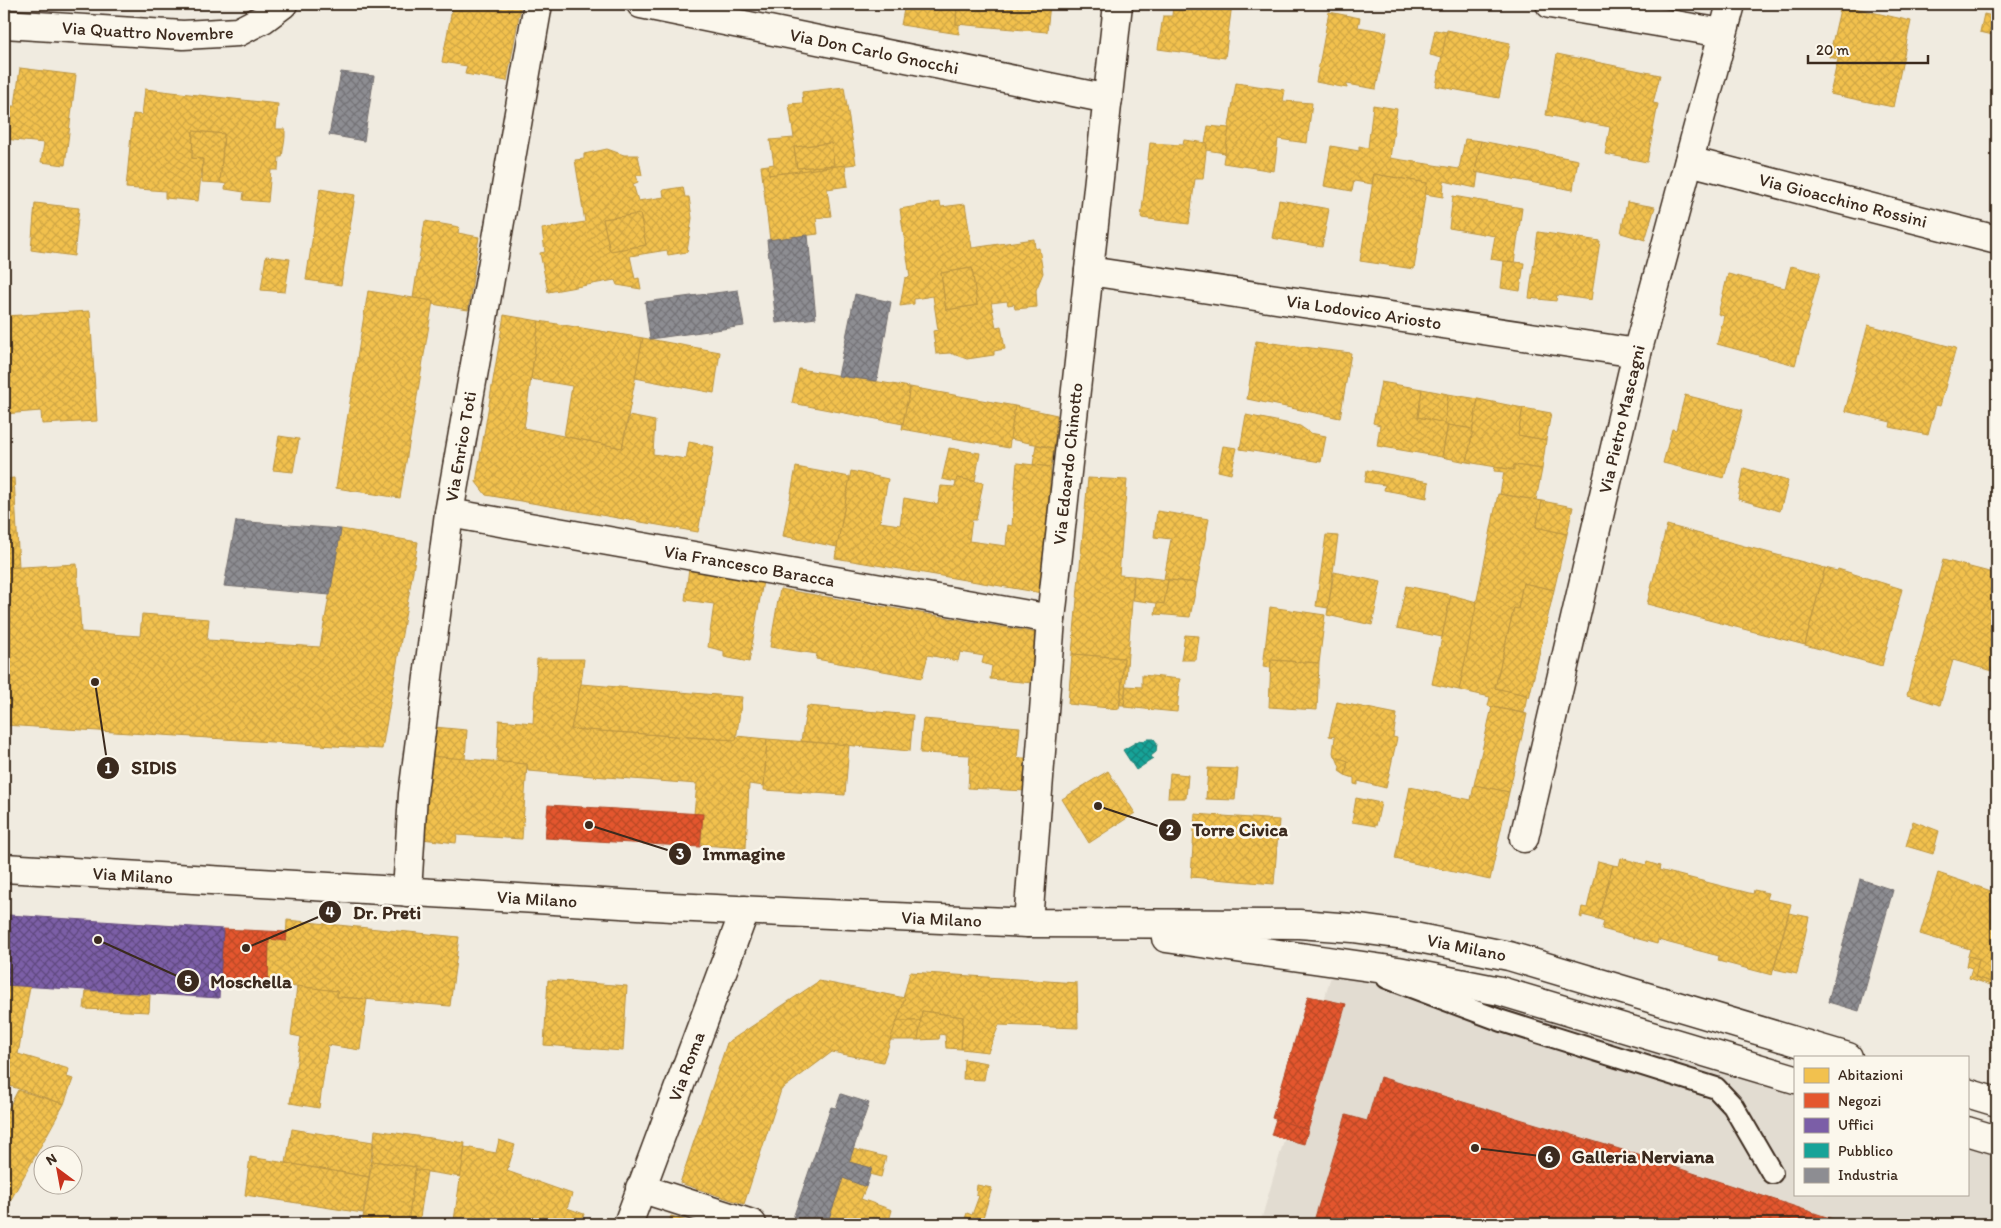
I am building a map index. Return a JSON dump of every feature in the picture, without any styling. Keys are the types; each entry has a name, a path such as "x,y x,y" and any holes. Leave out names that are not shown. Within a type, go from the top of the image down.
{"street":[{"name":"Via Quattro Novembre","path":"4,24 183,34 238,32 263,19 283,4"},
{"name":"Via Enrico Toti","path":"407,892 413,794 449,512 538,4"},
{"name":"Via Don Carlo Gnocchi","path":"641,4 1108,99"},
{"name":"Via Edoardo Chinotto","path":"1028,923 1052,619 1118,4"},
{"path":"1550,4 1723,33"},
{"name":"Via Pietro Mascagni","path":"1524,838 1637,353 1731,4"},
{"name":"Via Gioacchino Rossini","path":"1689,161 1997,240"},
{"name":"Via Lodovico Ariosto","path":"1089,271 1637,353"},
{"name":"Via Francesco Baracca","path":"449,512 1052,619"},
{"name":"Via Milano","path":"4,868 407,892 1028,923 1299,924 1353,928 1404,935 1509,956 1845,1056"},
{"name":"Via Roma","path":"628,1224 745,910"},
{"name":"Via Milano","path":"1071,924 1407,972 1500,991 1794,1079"},
{"path":"1968,1093 1997,1102"},
{"path":"1968,1131 1997,1140"},
{"path":"640,1188 752,1224"}],"lane":[{"path":"1348,964 1502,1021 1716,1088 1733,1106 1772,1173"}],"shaded area":[{"path":"1335,962 1794,1079 1794,1196 1968,1196 1968,1131 1997,1140 1997,1224 1260,1224"}],"building: Abitazioni":[{"path":"453,4 521,4 507,81 465,74 467,66 442,62"},
{"path":"905,4 957,4 956,24 959,24 959,34 901,25"},
{"path":"957,4 1050,4 1047,32 956,24"},
{"path":"1173,4 1232,4 1225,58 1158,49 1163,16 1172,16"},
{"path":"1841,5 1911,21 1893,107 1830,94 1838,59 1829,57"},
{"path":"1329,12 1360,18 1358,27 1387,32 1376,89 1347,84 1347,88 1316,82"},
{"path":"1984,14 1997,17 1997,36 1980,32"},
{"path":"1435,30 1447,32 1442,58 1430,55"},
{"path":"1447,30 1510,43 1499,98 1436,86"},
{"path":"1557,54 1660,75 1653,103 1658,104 1647,162 1605,154 1610,127 1546,115"},
{"path":"20,68 76,75 65,165 41,162 44,143 4,139 8,106 15,106"},
{"path":"1236,83 1285,90 1283,101 1312,103 1307,143 1278,139 1274,171 1223,163"},
{"path":"844,87 856,164 769,175 768,165 774,164 770,140 794,138 789,104 803,103 802,92","holes":["831,143 834,165 797,168 794,147"]},
{"path":"145,89 278,104 276,129 285,129 285,137 282,157 279,157 278,170 271,170 268,202 243,200 244,192 225,189 226,184 220,183 224,134 193,131 192,158 203,159 198,201 165,198 165,191 126,188 133,114 142,115"},
{"path":"1373,105 1397,109 1390,158 1459,169 1465,139 1481,141 1475,172 1478,173 1476,188 1444,181 1443,197 1425,194 1427,183 1374,174 1372,184 1354,181 1352,191 1324,186 1331,146 1359,151 1359,146 1368,148"},
{"path":"1208,126 1229,128 1225,153 1206,150 1207,143 1205,143"},
{"path":"193,131 224,134 220,183 202,182 203,159 192,158"},
{"path":"1184,140 1207,143 1203,179 1195,179 1189,224 1141,218 1150,143 1183,145"},
{"path":"1481,141 1578,160 1573,190 1475,172"},
{"path":"831,143 834,165 797,168 794,147"},
{"path":"607,149 624,155 638,155 642,175 636,175 638,182 633,184 638,201 664,197 663,190 683,187 685,197 689,197 692,218 687,252 668,255 667,250 630,256 635,279 639,278 641,289 617,285 615,280 548,292 540,253 545,252 542,229 585,222 575,160 584,159 584,154","holes":["640,214 646,245 610,251 603,219"]},
{"path":"768,165 769,175 845,165 848,186 827,189 831,216 816,218 818,234 770,240 761,166"},
{"path":"1374,174 1427,183 1414,269 1360,261"},
{"path":"320,189 355,195 341,285 306,280"},
{"path":"1453,196 1522,208 1514,263 1491,259 1495,236 1449,228"},
{"path":"1279,200 1329,209 1322,247 1272,238"},
{"path":"940,202 941,207 965,204 972,248 1034,239 1035,249 1039,248 1043,273 1036,290 1037,307 1015,309 1014,304 1008,305 1007,301 991,303 996,327 1001,326 1005,349 994,351 994,355 967,359 950,353 936,354 933,331 938,330 933,296 914,299 914,304 900,306 905,278 910,277 900,209","holes":["972,268 977,305 946,310 941,273"]},
{"path":"1627,202 1655,207 1645,240 1621,233"},
{"path":"35,203 79,208 74,256 31,250"},
{"path":"640,214 646,245 610,251 603,219"},
{"path":"425,221 459,227 458,233 479,237 468,310 432,304 433,301 413,298"},
{"path":"1538,232 1600,241 1591,300 1557,295 1556,301 1529,298"},
{"path":"266,256 290,259 285,292 261,290"},
{"path":"1504,261 1524,263 1520,291 1501,288"},
{"path":"1791,266 1820,273 1795,365 1717,344 1724,316 1718,314 1728,274 1785,288"},
{"path":"972,268 977,305 946,310 941,273"},
{"path":"368,291 433,301 400,498 336,488"},
{"path":"90,311 97,421 42,424 41,411 4,414 4,316"},
{"path":"504,315 539,321 524,428 622,448 629,416 655,421 653,454 686,459 689,442 714,447 698,532 486,495 476,482"},
{"path":"539,321 643,338 622,448 564,436 572,386 531,379"},
{"path":"1868,325 1956,348 1940,406 1936,405 1928,435 1890,427 1891,422 1845,411"},
{"path":"643,338 720,352 714,393 635,378"},
{"path":"1256,341 1351,353 1340,418 1247,399"},
{"path":"799,369 910,387 903,424 792,403"},
{"path":"1381,382 1422,389 1418,417 1448,423 1442,457 1377,446 1380,425 1373,423"},
{"path":"910,387 1015,406 1009,448 902,429"},
{"path":"1422,389 1448,394 1445,423 1418,417"},
{"path":"1448,394 1478,399 1473,429 1445,423"},
{"path":"1685,395 1743,410 1724,478 1663,463 1672,429 1676,430"},
{"path":"1478,399 1523,408 1518,435 1546,440 1542,469 1514,465 1514,470 1467,462"},
{"path":"1015,406 1057,415 1054,448 1010,439"},
{"path":"1523,408 1551,413 1546,440 1518,435"},
{"path":"1246,415 1300,426 1310,433 1326,436 1321,462 1240,449"},
{"path":"1448,425 1473,429 1467,462 1442,457"},
{"path":"279,436 299,439 293,472 273,470"},
{"path":"1036,445 1054,448 1051,467 1033,465"},
{"path":"1223,446 1237,448 1231,474 1218,471"},
{"path":"949,448 980,453 975,481 957,478 956,482 942,479"},
{"path":"1017,463 1051,467 1042,593 835,558 851,471 888,479 880,522 900,525 904,498 938,504 941,486 955,487 957,478 983,483 976,520 972,520 969,541 1006,546 1008,525 1012,526"},
{"path":"1514,465 1542,469 1536,500 1500,494 1504,472 1494,471 1495,467 1514,470"},
{"path":"796,467 850,477 837,547 783,536"},
{"path":"1744,468 1788,481 1780,511 1738,499"},
{"path":"1367,470 1429,482 1427,498 1384,490 1385,485 1365,482"},
{"path":"14,478 19,567 4,568 4,479"},
{"path":"1088,478 1127,480 1119,575 1134,576 1124,705 1120,705 1124,658 1072,654"},
{"path":"1498,494 1542,501 1536,527 1567,534 1554,590 1523,583 1518,609 1514,608 1495,688 1527,695 1524,713 1488,706 1490,697 1459,690"},
{"path":"1542,501 1573,507 1567,534 1536,527"},
{"path":"1157,511 1209,519 1197,583 1164,579 1171,539 1154,537"},
{"path":"1667,525 1825,568 1805,645 1647,604"},
{"path":"341,529 418,542 382,749 4,725 4,568 77,564 81,632 140,636 142,614 209,619 207,640 320,647"},
{"path":"1326,535 1338,536 1328,608 1316,606"},
{"path":"1943,560 1997,574 1997,651 1992,671 1953,660 1940,705 1907,695"},
{"path":"689,568 763,581 749,662 724,657 724,651 708,647 714,604 685,600"},
{"path":"1825,568 1837,571 1838,569 1902,589 1882,666 1805,645"},
{"path":"1334,572 1381,582 1372,625 1327,615"},
{"path":"1134,576 1168,580 1164,604 1133,600"},
{"path":"1168,580 1197,583 1190,617 1155,614 1157,603 1164,604"},
{"path":"1523,583 1554,590 1529,698 1527,695 1495,688 1514,608 1518,609"},
{"path":"1406,586 1451,595 1442,637 1397,628"},
{"path":"780,589 1037,633 1033,683 990,679 992,666 982,663 984,656 960,652 958,661 928,655 922,678 816,659 817,654 770,647"},
{"path":"1451,595 1477,602 1459,690 1432,684"},
{"path":"1270,607 1325,615 1319,663 1271,660 1271,668 1263,667"},
{"path":"1185,635 1199,636 1196,660 1181,660"},
{"path":"1072,654 1124,658 1119,709 1068,704"},
{"path":"537,659 584,659 581,684 571,729 736,740 736,736 767,739 764,786 749,784 746,848 701,845 703,814 694,814 697,784 528,771 527,764 497,762 499,720 533,723"},
{"path":"1271,660 1319,663 1317,710 1269,707"},
{"path":"1142,675 1180,679 1177,712 1124,707 1126,686 1142,687"},
{"path":"581,684 742,697 736,740 571,729"},
{"path":"1337,702 1397,714 1393,737 1397,738 1386,788 1358,781 1358,785 1354,784 1354,778 1345,775 1348,761 1336,757 1333,753 1335,737 1329,736"},
{"path":"807,706 913,715 910,751 801,741"},
{"path":"1492,707 1527,714 1509,792 1474,785"},
{"path":"923,719 1020,727 1017,758 1028,758 1026,791 968,788 970,755 920,753"},
{"path":"434,727 467,730 465,760 429,757"},
{"path":"767,739 849,745 845,795 764,790"},
{"path":"429,756 527,764 522,839 457,835 456,843 422,839"},
{"path":"1336,757 1348,761 1345,775 1339,771 1340,767"},
{"path":"1208,768 1238,769 1235,800 1206,799"},
{"path":"1108,771 1135,813 1089,843 1062,799"},
{"path":"1170,773 1188,775 1186,798 1168,798"},
{"path":"1474,785 1509,792 1490,880 1395,859 1410,787 1471,800"},
{"path":"1356,798 1381,803 1376,826 1352,822"},
{"path":"1195,814 1279,820 1274,884 1191,877"},
{"path":"1913,821 1939,831 1933,854 1906,846"},
{"path":"1621,858 1646,865 1647,862 1660,866 1659,870 1753,894 1754,890 1768,893 1766,899 1791,904 1772,975 1718,961 1719,956 1658,940 1657,944 1602,929 1604,921 1598,919 1613,865 1619,866"},
{"path":"1598,861 1613,865 1598,919 1582,915 1582,918 1580,917 1582,907 1587,908"},
{"path":"1938,873 1997,893 1992,909 1997,911 1997,984 1975,977 1979,959 1968,956 1970,949 1920,934"},
{"path":"4,905 8,905 9,915 4,943"},
{"path":"1789,913 1809,917 1797,974 1774,969"},
{"path":"287,920 459,937 450,1006 337,997 337,991 268,984 269,939 286,941"},
{"path":"1968,956 1979,959 1975,977 1997,984 1997,987 1969,978 1972,968 1966,966"},
{"path":"910,972 1077,983 1078,1028 999,1025 988,1052 961,1049 963,1017 922,1011 921,1021 897,1021"},
{"path":"548,980 627,986 623,1051 544,1045"},
{"path":"819,981 905,998 883,1062 832,1052 781,1090 744,1204 680,1183 727,1043"},
{"path":"4,985 30,986 18,1054 69,1069 67,1077 73,1079 64,1104 4,1084"},
{"path":"297,986 337,991 337,997 367,999 360,1050 328,1045 319,1108 290,1103 301,1037 291,1035"},
{"path":"86,991 150,995 149,1012 84,1009"},
{"path":"922,1011 963,1017 961,1049 946,1048 945,1035 940,1034 939,1039 918,1040"},
{"path":"897,1021 921,1021 918,1040 890,1040"},
{"path":"964,1059 987,1063 984,1080 963,1079"},
{"path":"18,1090 64,1104 41,1146 32,1146 32,1162 4,1212 4,1117"},
{"path":"292,1129 373,1142 369,1177 286,1163"},
{"path":"375,1130 465,1143 461,1177 415,1170 416,1167 372,1161"},
{"path":"499,1140 515,1145 507,1171 572,1194 567,1208 584,1214 581,1224 466,1224 454,1220 465,1147 496,1153"},
{"path":"853,1149 886,1157 881,1177 869,1174 872,1168 849,1162"},
{"path":"250,1157 369,1177 363,1213 245,1195"},
{"path":"372,1161 416,1167 408,1224 362,1224"},
{"path":"415,1170 427,1171 419,1224 408,1224"},
{"path":"843,1178 866,1187 861,1199 892,1210 888,1224 827,1224"},
{"path":"977,1185 992,1188 981,1224 963,1224 967,1213 972,1215 979,1196 976,1195"},
{"path":"671,1216 696,1224 668,1224"}],"building: Negozi":[{"path":"548,805 703,814 700,847 545,838"},
{"path":"223,929 287,932 286,941 269,939 268,984 220,979"},
{"path":"1308,996 1346,1004 1308,1130 1272,1118"},
{"path":"1380,1077 1626,1151 1848,1224 1313,1224 1346,1115 1367,1121"},
{"path":"1276,1119 1308,1130 1304,1144 1271,1135"}],"building: Uffici":[{"path":"9,915 223,929 219,998 4,985 4,943"}],"building: Pubblico":[{"path":"1147,739 1154,739 1157,743 1156,752 1151,756 1153,759 1136,770 1123,750 1140,740 1142,742"}],"building: Industria":[{"path":"341,72 374,76 364,141 329,135"},
{"path":"808,235 816,318 776,323 767,240"},
{"path":"738,290 744,326 650,339 645,302"},
{"path":"855,294 891,302 877,381 838,376"},
{"path":"236,521 341,529 330,595 224,586"},
{"path":"1860,879 1893,890 1859,1011 1828,1002"},
{"path":"841,1094 869,1103 849,1162 872,1168 866,1187 843,1178 827,1224 808,1224 793,1218 831,1107 836,1108"}],"place":[{"name":"SIDIS","path":"95,682"},
{"name":"Torre Civica","path":"1098,806"},
{"name":"Immagine","path":"589,825"},
{"name":"Moschella","path":"98,940"},
{"name":"Dr. Preti","path":"246,948"},
{"name":"Galleria Nerviana","path":"1475,1148"}]}
